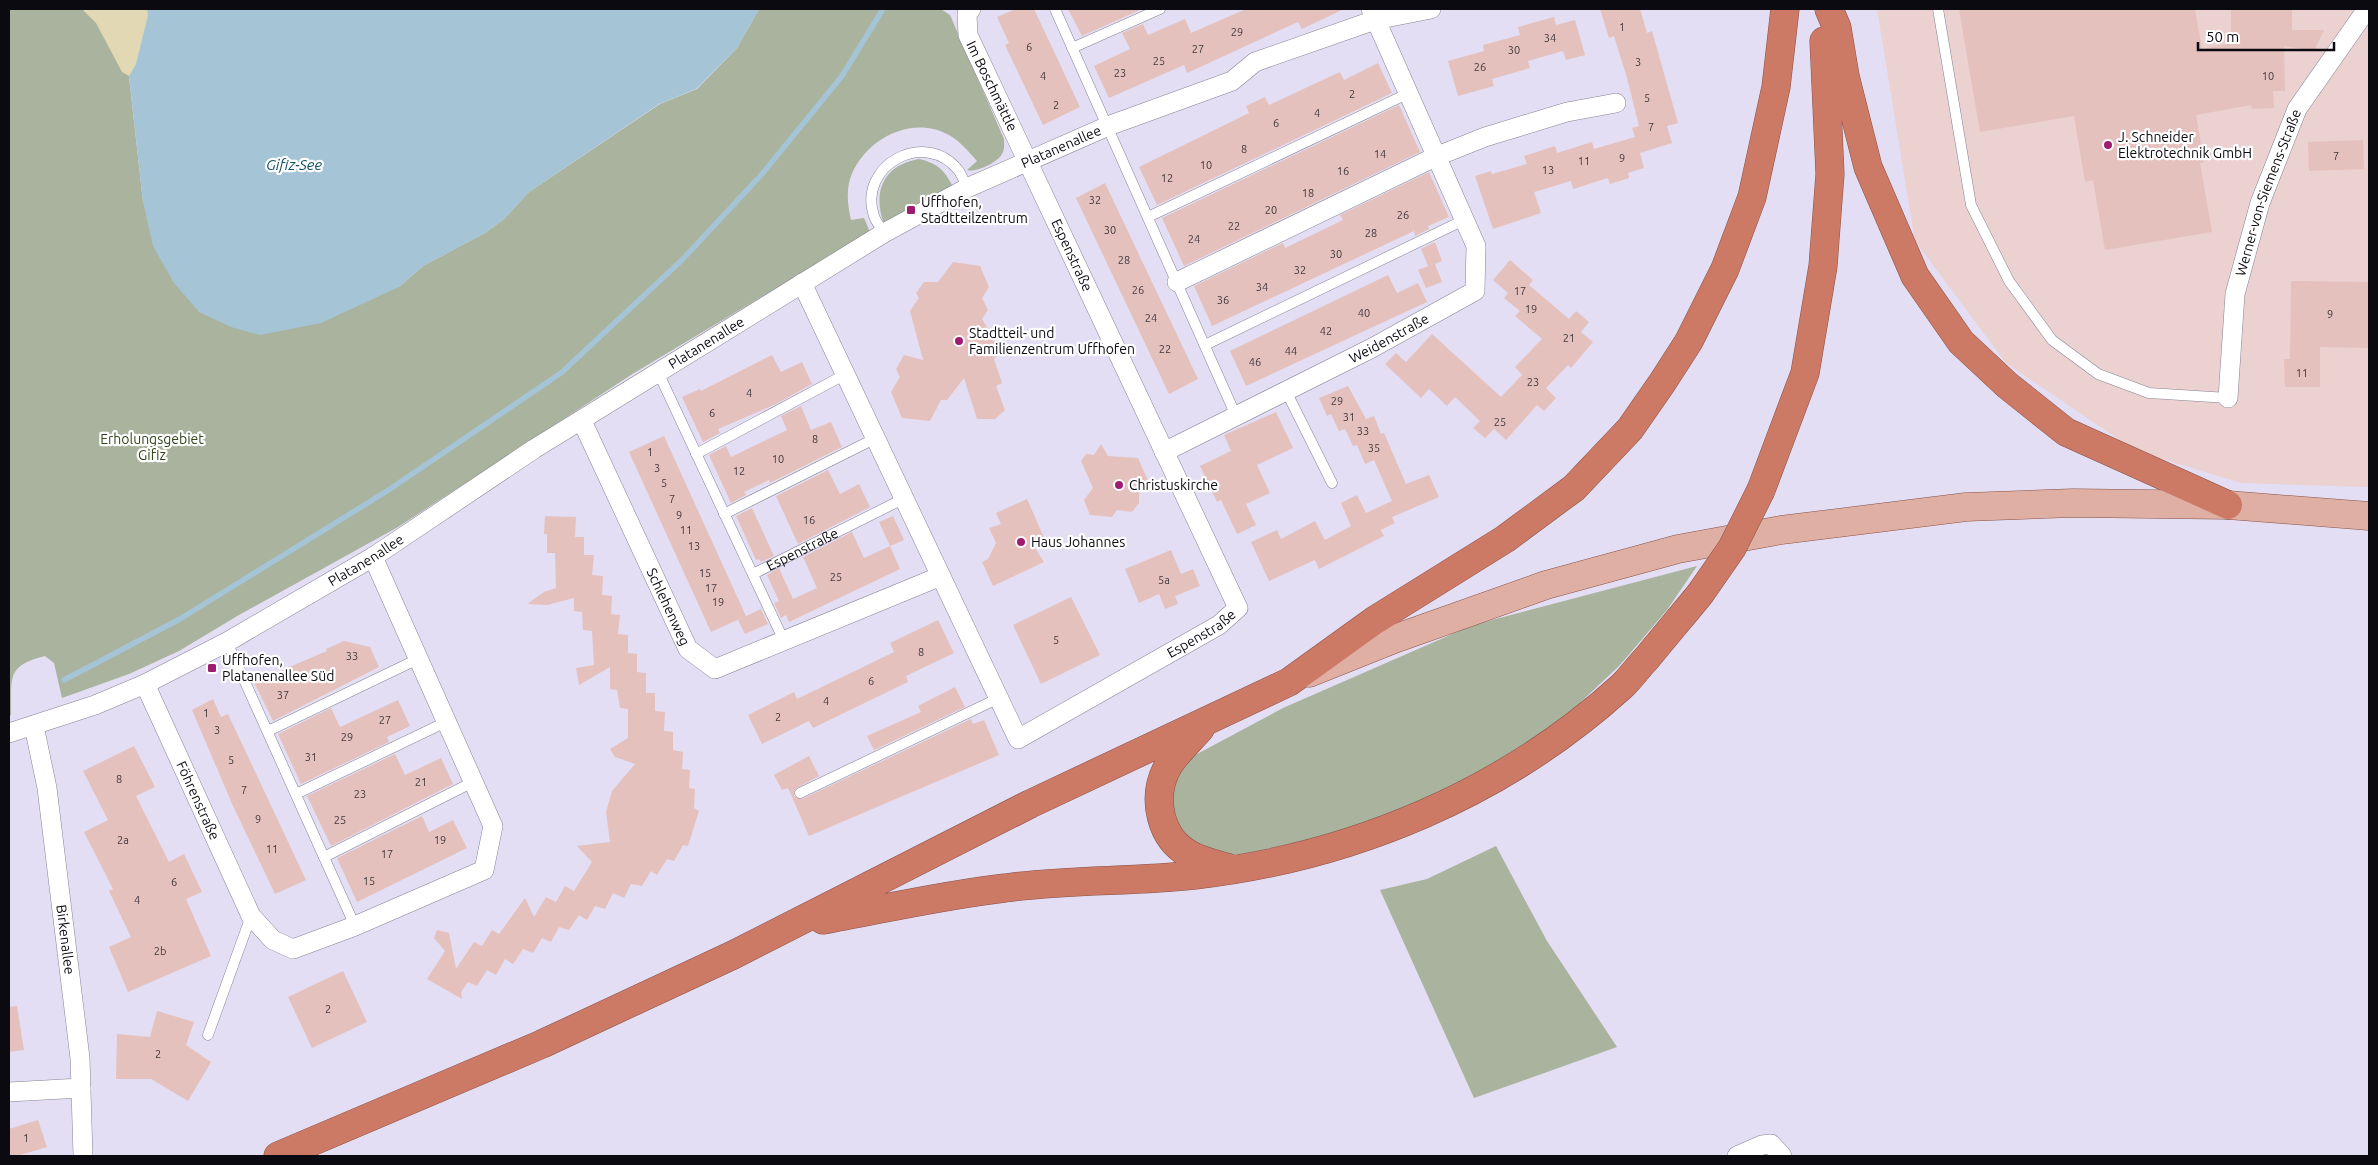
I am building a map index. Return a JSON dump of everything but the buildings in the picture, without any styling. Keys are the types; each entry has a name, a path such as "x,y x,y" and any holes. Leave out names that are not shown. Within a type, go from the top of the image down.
{"highway":[{"path":"278,1156 542,1044 797,924 1030,804 1289,682 1375,620 1505,539 1566,494 1630,428 1689,340 1725,269 1752,197 1776,87 1785,9"},
{"path":"797,924 1006,887 1152,879 1235,869 1299,856 1375,835 1447,805 1513,768 1574,726 1623,686 1700,594 1732,548 1761,490 1805,373 1823,266 1830,174 1822,9"},
{"path":"1830,9 1836,28 1844,76 1868,167 1915,276 1961,342 2007,385 2066,432 2228,505"},
{"path":"1208,721 1166,769 1159,788 1159,809 1166,829 1175,844 1190,855 1235,869"}],"main road":[{"path":"1289,682 1394,639 1546,585 1678,549 1762,533 1873,517 1966,507 2073,503 2228,505 2369,516"}],"street":[{"name":"Im Boschmättle","path":"971,9 967,14 968,35 1029,162"},
{"name":"Platanenallee","path":"9,733 34,726 145,684 228,642 372,557 534,449 802,283 884,233 967,188 1108,126 1232,81 1255,62 1373,14 1432,9"},
{"name":"Werner-von-Siemens-Straße","path":"2228,398 2235,294 2260,203 2298,109 2367,9"},
{"name":"Weidenstraße","path":"1164,452 1372,348 1475,291 1476,246 1373,14"},
{"path":"1177,282 1435,157 1494,134 1567,112 1616,103"},
{"name":"Espenstraße","path":"802,283 1018,739 1219,625 1238,608 1029,162"},
{"name":"Schlehenweg","path":"582,420 688,649 715,669 941,576"},
{"name":"Föhrenstraße","path":"145,684 251,916 273,940 293,949 355,926 484,870 493,826 448,720 372,557"},
{"name":"Birkenallee","path":"34,726 47,788 80,1058 83,1156"},
{"path":"9,1092 81,1088"},
{"path":"1737,1156 1762,1145 1771,1144 1782,1156"}],"lane":[{"path":"1055,9 1236,416"},
{"path":"1072,48 1160,9"},
{"path":"1938,9 1971,205 2009,281 2052,340 2098,374 2149,393 2228,398"},
{"path":"1148,217 1407,94"},
{"path":"884,233 874,216 872,197 877,178 890,161 907,154 926,152 944,158 959,171 967,188"},
{"path":"1205,345 1464,220"},
{"name":"Espenstraße","path":"658,372 784,641"},
{"path":"696,454 846,374"},
{"path":"1286,391 1332,483"},
{"path":"724,514 876,438"},
{"name":"Espenstraße","path":"753,574 904,498"},
{"path":"228,642 355,926"},
{"path":"268,731 418,659"},
{"path":"800,793 999,698"},
{"path":"296,794 448,720"},
{"path":"324,856 475,781"},
{"path":"208,1035 251,916"}],"shaded area":[{"path":"1877,9 2369,9 2369,487 2241,483 2136,451 2006,363 1915,241"}],"green space":[{"name":"Erholungsgebiet Gifiz","path":"9,9 147,9 129,77 143,202 399,287 423,266 485,233 504,219 529,192 660,104 697,89 737,48 759,9 941,9 950,15 1004,139 1004,148 1000,157 992,163 971,171 967,170 977,161 961,144 949,135 934,129 919,128 904,129 890,134 877,142 866,153 856,165 850,179 848,200 851,220 864,218 870,232 634,373 398,527 239,615 179,651 129,674 62,698 54,663 45,656 23,664 13,675 11,715 9,716"},
{"path":"919,159 930,162 939,168 952,185 884,224 879,201 884,181 897,167"},
{"path":"1697,566 1667,610 1619,666 1550,731 1466,781 1364,828 1248,853 1224,856 1177,835 1166,785 1184,761 1283,708 1473,625"},
{"path":"1496,846 1547,941 1617,1047 1474,1098 1380,890 1427,879"}],"sand":[{"path":"82,9 147,9 148,15 136,64 129,76 122,72 96,23"}],"water":[{"name":"Gifiz-See","path":"147,9 759,9 737,48 696,89 659,104 529,192 504,219 485,233 423,266 399,287 321,323 260,335 231,327 199,312 174,283 153,246 143,202 129,76 136,64 148,15"}],"waterway":[{"path":"64,680 180,619 387,491 561,373 682,260 762,174 842,76 883,9"}],"place":[{"name":"J. Schneider Elektrotechnik GmbH","path":"2108,145"},
{"name":"Uffhofen, Stadtteilzentrum","path":"911,210"},
{"name":"Stadtteil- und Familienzentrum Uffhofen","path":"959,341"},
{"name":"Christuskirche","path":"1119,485"},
{"name":"Haus Johannes","path":"1021,542"},
{"name":"Uffhofen, Platanenallee Süd","path":"212,668"}]}
